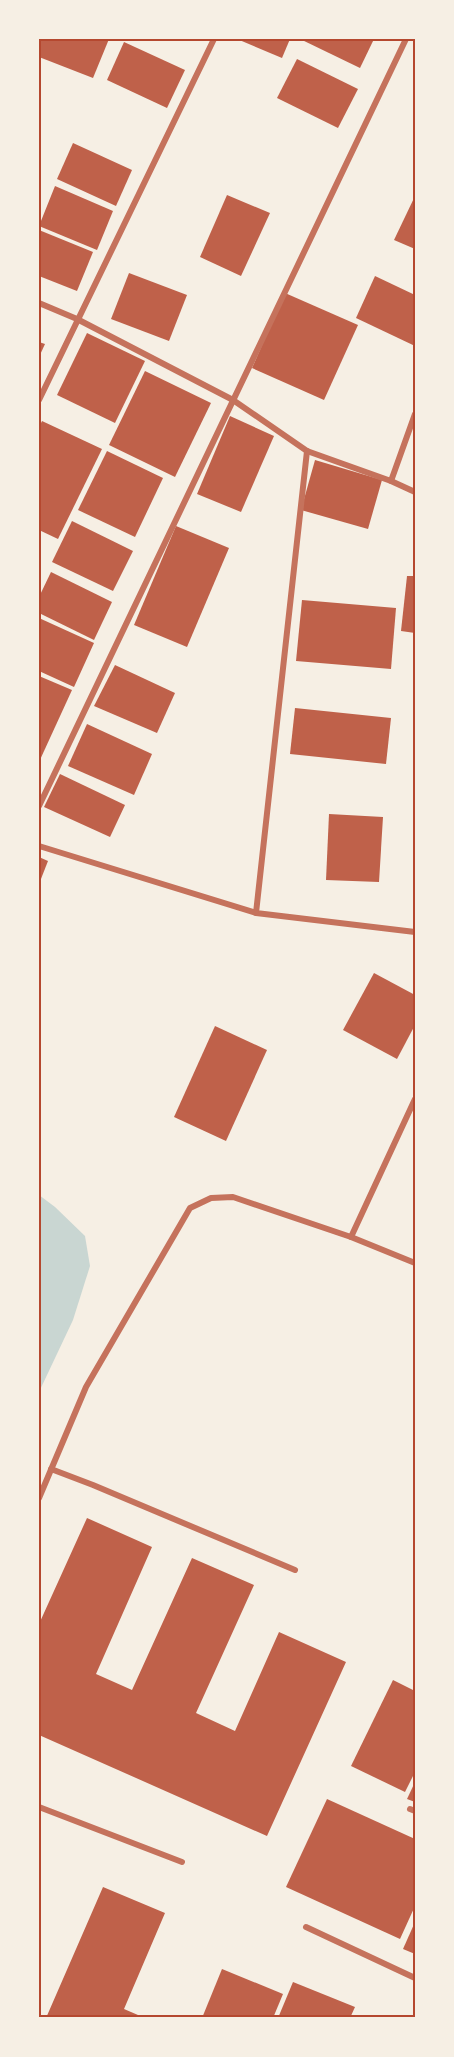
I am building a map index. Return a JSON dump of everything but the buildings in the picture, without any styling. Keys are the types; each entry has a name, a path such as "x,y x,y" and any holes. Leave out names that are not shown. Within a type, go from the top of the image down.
{"street":[{"path":"39,400 214,39"},
{"path":"39,806 406,39"},
{"path":"39,303 233,400 307,451 415,492"},
{"path":"391,481 415,414"},
{"path":"256,913 307,451"},
{"path":"39,846 256,913 415,932"},
{"path":"351,1237 415,1099"},
{"path":"39,1498 86,1387 190,1208 211,1198 233,1197 351,1237 415,1263"},
{"path":"51,1469 295,1570"},
{"path":"39,1807 182,1862"},
{"path":"306,1927 415,1978"}],"shaded area":[{"path":"39,1195 85,1236 90,1266 73,1320 39,1392"}]}
